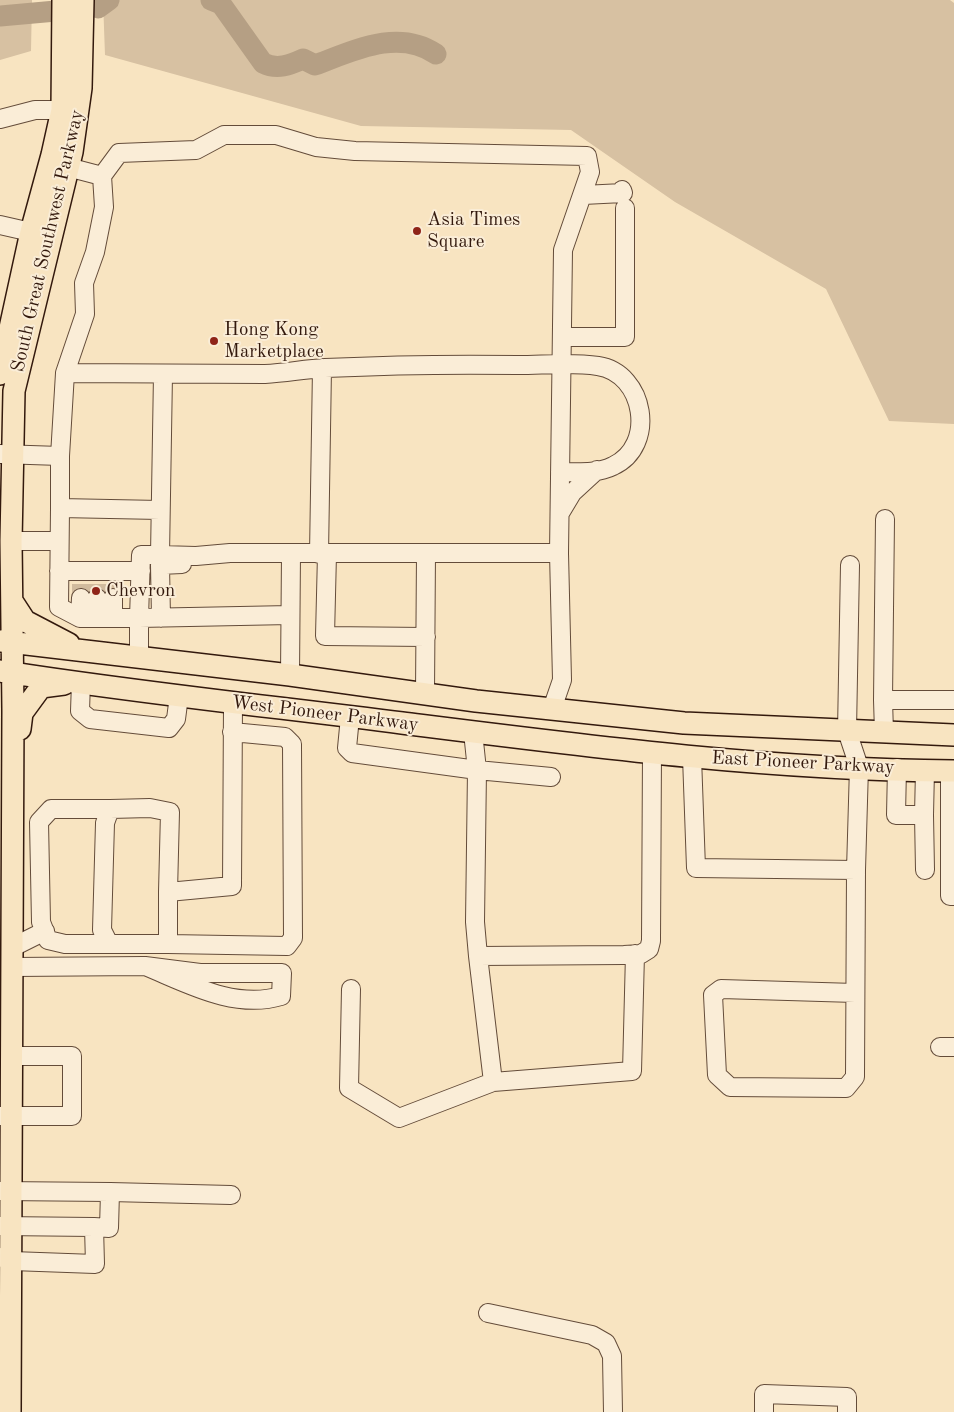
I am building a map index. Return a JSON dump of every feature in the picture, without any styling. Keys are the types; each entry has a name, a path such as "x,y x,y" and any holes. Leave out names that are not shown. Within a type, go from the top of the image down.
{"main road":[{"name":"South Great Southwest Parkway","path":"10,1412 6,1259 6,1116 12,1056 6,988 13,957 13,771 6,672 6,642 12,601 6,454 14,391 52,237 62,110 64,66 63,0"},
{"name":"South Great Southwest Parkway","path":"0,374 31,232 59,165 81,88 83,0"},
{"path":"12,601 25,621 50,636 90,653"},
{"name":"West Pioneer Parkway","path":"6,642 290,676 476,701 652,720"},
{"name":"West Pioneer Parkway","path":"6,672 233,703 652,752"},
{"path":"13,771 22,713 28,703 41,687 81,682"},
{"path":"473,732 476,701"},
{"name":"East Pioneer Parkway","path":"652,720 954,735"},
{"name":"East Pioneer Parkway","path":"652,752 692,757 952,771"}],"lane":[{"path":"0,120 36,110 62,110"},
{"path":"290,614 97,618 59,607 60,456 65,373 86,314 84,283 95,252 104,207 102,176 119,154 196,150 224,135 276,135 316,147 355,151 587,156 590,172 563,250 559,553 562,680 552,709"},
{"path":"59,165 102,176"},
{"path":"583,195 623,193 622,190"},
{"path":"563,337 625,337 625,208"},
{"path":"0,225 52,237"},
{"path":"65,373 293,373 322,368 466,364 599,366 618,375 640,404 642,423 637,441 626,457 613,466 597,470 560,472"},
{"path":"322,368 324,636 426,637"},
{"path":"160,555 163,374"},
{"path":"6,454 60,456"},
{"path":"560,514 572,493 597,470"},
{"path":"60,508 160,510"},
{"path":"884,732 885,519"},
{"path":"11,541 60,541"},
{"path":"425,693 426,553"},
{"path":"139,658 141,556 559,553"},
{"path":"161,618 160,565 220,563 219,554"},
{"path":"290,676 291,554"},
{"path":"850,565 848,731 859,767 856,870 855,1077 846,1088 730,1087 717,1076 713,995 721,989 855,993"},
{"path":"59,571 97,584 141,571"},
{"path":"97,584 97,618"},
{"path":"97,584 97,618"},
{"path":"81,682 80,711 90,720 169,728 176,719 179,696"},
{"path":"883,700 954,700"},
{"path":"168,892 232,886 233,703"},
{"path":"350,717 347,748 352,753 477,770 551,777"},
{"path":"168,944 170,812 150,808 51,808 39,822 41,922 48,940 65,944 287,946 292,938 292,744 285,737 232,732"},
{"path":"473,732 477,770 475,943 492,1082"},
{"path":"478,956 635,954 649,949 652,941 652,752"},
{"path":"692,757 696,868 856,870"},
{"path":"897,768 896,816 924,816"},
{"path":"925,770 925,870"},
{"path":"952,771 950,896 954,896"},
{"path":"109,944 102,930 105,823 110,808"},
{"path":"13,957 44,932"},
{"path":"351,989 349,1088 399,1118 492,1082 632,1071 635,954"},
{"path":"13,957 145,966 200,973 282,973 281,996 273,998 227,998 145,966"},
{"path":"6,1116 72,1116 72,1056 12,1056"},
{"path":"6,1191 231,1195"},
{"path":"6,1226 109,1228 110,1192"},
{"path":"6,1259 95,1264 94,1227"},
{"path":"488,1313 592,1335 606,1343 612,1356 613,1412"},
{"path":"764,1412 764,1394 847,1396 847,1412"}],"shaded area":[{"path":"0,0 32,0 31,51 0,60"},
{"path":"103,0 950,0 954,3 954,424 889,421 826,289 675,202 571,130 361,126 105,55"}],"waterway":[{"path":"98,8 109,0"},
{"path":"211,0 221,4 263,63 268,65 283,66 303,59 315,65 376,44 391,42 421,46 436,54"},
{"path":"0,16 56,11"}],"tunnel":[{"path":"81,584 81,598"},
{"path":"97,584 97,598"},
{"path":"112,584 113,598"}],"place":[{"name":"Asia Times Square","path":"417,231"},
{"name":"Hong Kong Marketplace","path":"214,341"},
{"name":"Chevron","path":"96,591"}]}
